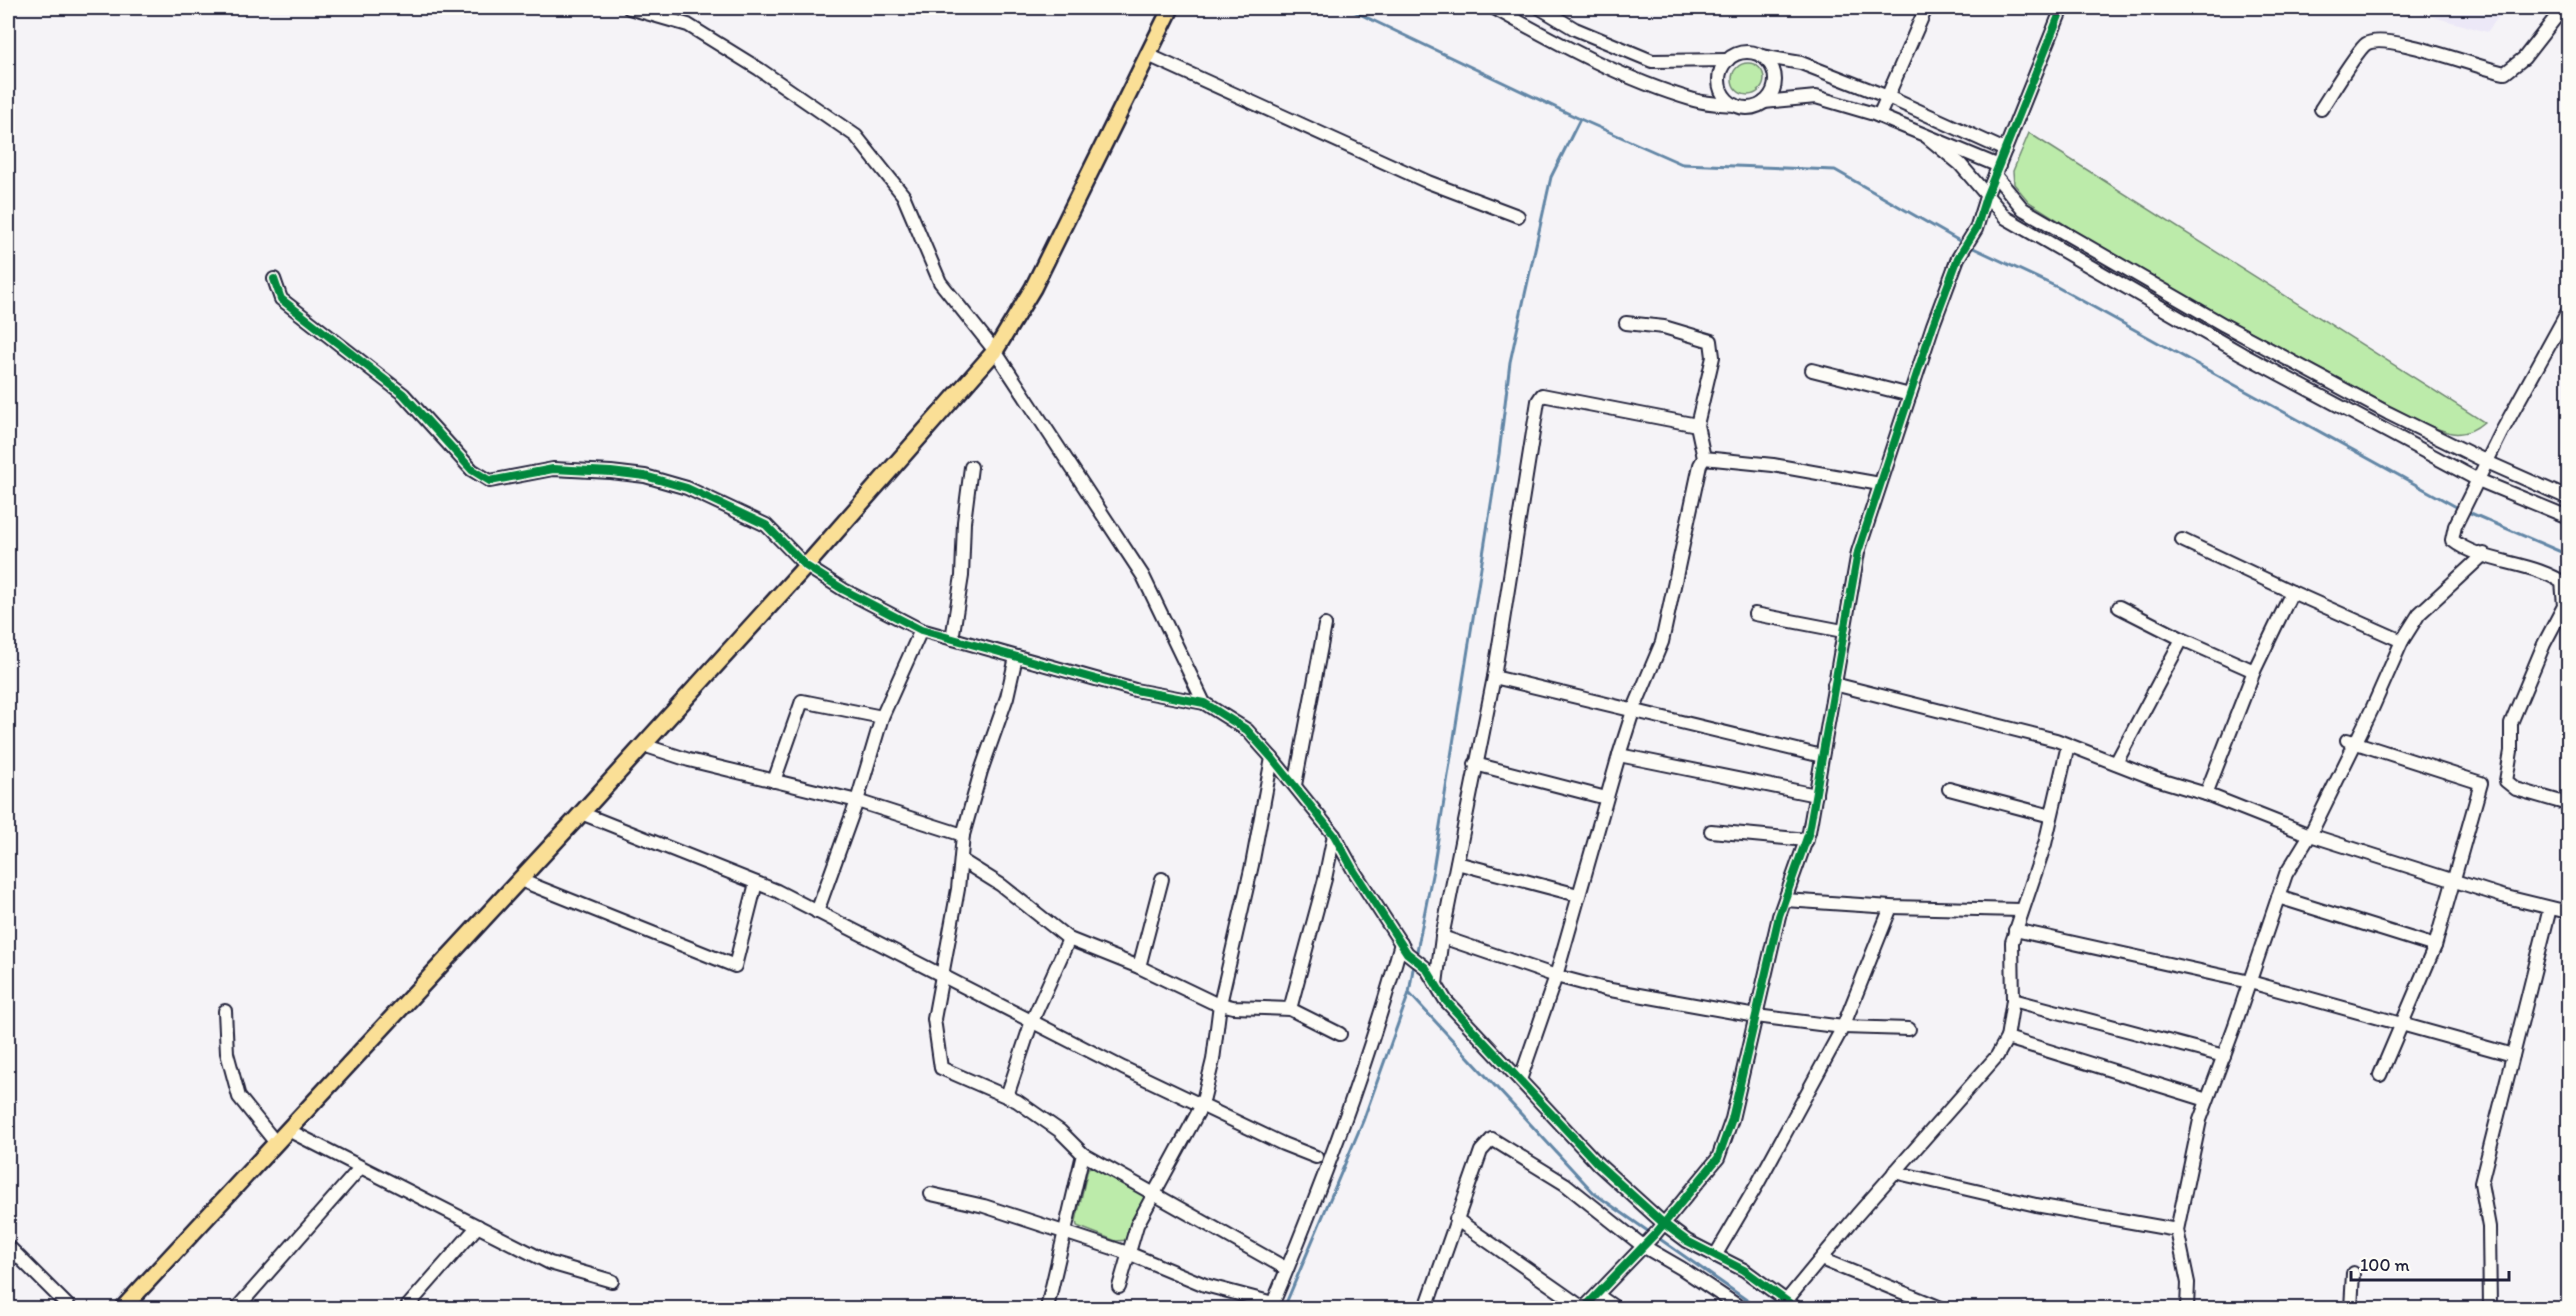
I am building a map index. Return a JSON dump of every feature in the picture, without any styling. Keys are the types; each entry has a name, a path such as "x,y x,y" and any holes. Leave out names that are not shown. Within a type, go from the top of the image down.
{"main road":[{"path":"123,1308 582,813 806,566 995,351 1033,288 1171,8"}],"street":[{"path":"629,8 688,25 759,69 856,136 903,195 940,282 995,351 1143,576 1204,703"},
{"path":"1494,8 1544,36 1642,82 1695,101 1750,108 1764,102 1816,97 1879,116 1926,136 1997,171 2023,209 2224,325 2378,408 2487,462 2568,498"},
{"path":"1540,8 1575,29 1652,61 1728,60 1747,53 1801,63 1888,97 2005,150"},
{"path":"1879,116 1926,8"},
{"path":"1456,1219 1584,1308 1653,1236 1718,1158 1732,1119 1785,900 1807,840 1858,552 1958,258 1976,229 1986,197 2062,8"},
{"path":"2321,109 2365,44 2377,40 2411,46 2505,73 2524,58 2564,8"},
{"path":"1148,55 1428,182 1518,216"},
{"path":"1761,56 1772,67 1775,82 1773,90 1764,102"},
{"path":"1728,60 1720,71 1720,87 1728,101 1735,105"},
{"path":"1926,136 1960,164 2006,218 2242,354 2478,480 2568,517"},
{"path":"274,279 281,299 402,394 472,470 490,481 553,469 645,476 687,488 766,525 806,566 844,590 921,630 1135,690 1204,703 1247,730 1335,835 1354,871 1404,948 1426,968 1446,1001 1598,1164 1653,1236 1682,1268 1738,1308"},
{"path":"2568,311 2487,462 2455,526 2452,540 2462,549 2528,566 2566,583 2564,606 2544,644 2511,723 2511,751 2506,781 2516,789 2568,804"},
{"path":"1520,1080 1556,976 1633,711 1662,642 1700,465 1704,458 1697,425 1713,357 1711,341 1664,327 1626,323"},
{"path":"1812,370 1910,395"},
{"path":"1436,984 1442,937 1494,677 1538,401 1542,395 1697,425"},
{"path":"1704,458 1773,465 1880,484"},
{"path":"952,639 962,576 964,522 971,467"},
{"path":"2182,540 2402,641"},
{"path":"2187,1308 2188,1283 2177,1230 2200,1120 2286,874 2310,835 2351,742 2402,641 2419,614 2484,554"},
{"path":"2206,794 2254,671 2292,592"},
{"path":"2119,607 2182,639 2254,671"},
{"path":"1755,614 1843,631"},
{"path":"1295,785 1325,625"},
{"path":"817,912 857,801 882,717 921,630"},
{"path":"2116,763 2182,639"},
{"path":"1016,657 1007,697 981,771 963,835 958,889 934,1019 942,1068 1007,1096 1060,1131 1083,1154 1287,1269"},
{"path":"1494,677 1822,756"},
{"path":"1833,684 2068,745 2206,794 2310,835 2452,881 2550,908 2568,910"},
{"path":"774,781 802,700 882,717"},
{"path":"2351,742 2481,783 2435,946 2380,1075"},
{"path":"1426,1308 1481,1151 1492,1139 1653,1236 1687,1241 1744,1270 1791,1305 1821,1259 1894,1172 1997,1056 2007,1038 2013,1000 2012,942 2045,844 2068,745"},
{"path":"643,746 689,760 857,801 963,835"},
{"path":"1619,755 1816,795"},
{"path":"1119,1287 1137,1225 1202,1105 1213,1060 1220,1004 1252,865 1272,758"},
{"path":"1475,764 1606,798"},
{"path":"1949,789 2051,816"},
{"path":"582,813 777,891 1202,1105 1316,1156"},
{"path":"1711,831 1807,840"},
{"path":"1290,1009 1335,835"},
{"path":"961,860 1001,885 1069,939 1220,1004 1290,1009 1340,1034"},
{"path":"1457,863 1578,895"},
{"path":"1138,967 1162,879"},
{"path":"520,880 735,966 756,883"},
{"path":"2278,897 2435,946"},
{"path":"1785,900 1891,907 2021,910"},
{"path":"1715,1256 1758,1183 1843,1027 1891,907"},
{"path":"2490,1308 2489,1227 2481,1183 2550,908"},
{"path":"2015,930 2250,982 2513,1055"},
{"path":"1442,937 1556,976 1605,990 1756,1016 1843,1027 1909,1029"},
{"path":"1007,1096 1032,1021 1069,939"},
{"path":"931,1194 984,1206 1128,1252 1206,1285 1272,1306 1338,1142 1404,948"},
{"path":"2013,1000 2224,1056"},
{"path":"225,1011 227,1053 239,1097 276,1143"},
{"path":"2007,1038 2207,1100"},
{"path":"288,1130 360,1168 428,1199 550,1263 612,1281"},
{"path":"1047,1308 1083,1154"},
{"path":"237,1308 360,1168"},
{"path":"1894,1172 2036,1205 2177,1230"},
{"path":"406,1308 478,1226"},
{"path":"8,1246 70,1308"},
{"path":"1821,1259 1941,1308"},
{"path":"2351,1308 2353,1273"},
{"path":"1597,1295 1616,1308"}],"shaded area":[{"path":"2402,8 2505,8 2487,32"}],"green space":[{"path":"1748,63 1759,68 1764,79 1759,90 1748,95 1737,90 1732,79 1737,68"},
{"path":"2029,133 2484,422 2468,432 2453,433 2420,422 2143,274 2029,202 2014,184 2013,171"},
{"path":"1094,1166 1146,1193 1128,1240 1116,1241 1077,1226 1076,1221 1088,1168"}],"waterway":[{"path":"1347,8 1580,119 1682,164 1835,170 1963,243"},
{"path":"1416,956 1433,870 1499,454 1510,362 1551,177 1580,119"},
{"path":"1969,246 2057,287 2460,509"},
{"path":"2466,511 2568,555"},
{"path":"1284,1308 1363,1121 1409,993 1414,963"},
{"path":"1409,993 1595,1194 1652,1234"},
{"path":"1657,1237 1758,1308"}],"cycle path":[{"path":"1584,1308 1656,1233 1718,1158 1732,1119 1779,916 1809,832 1858,552 1933,325 1958,258 1976,229 1986,197 2062,8"},
{"path":"274,279 281,299 403,394 472,470 490,481 553,469 645,476 687,488 766,525 806,566 844,590 921,630 1135,690 1204,703 1247,730 1334,835 1354,871 1407,953 1426,968 1446,1001 1598,1164 1663,1223 1687,1241 1744,1270 1796,1308"}]}
